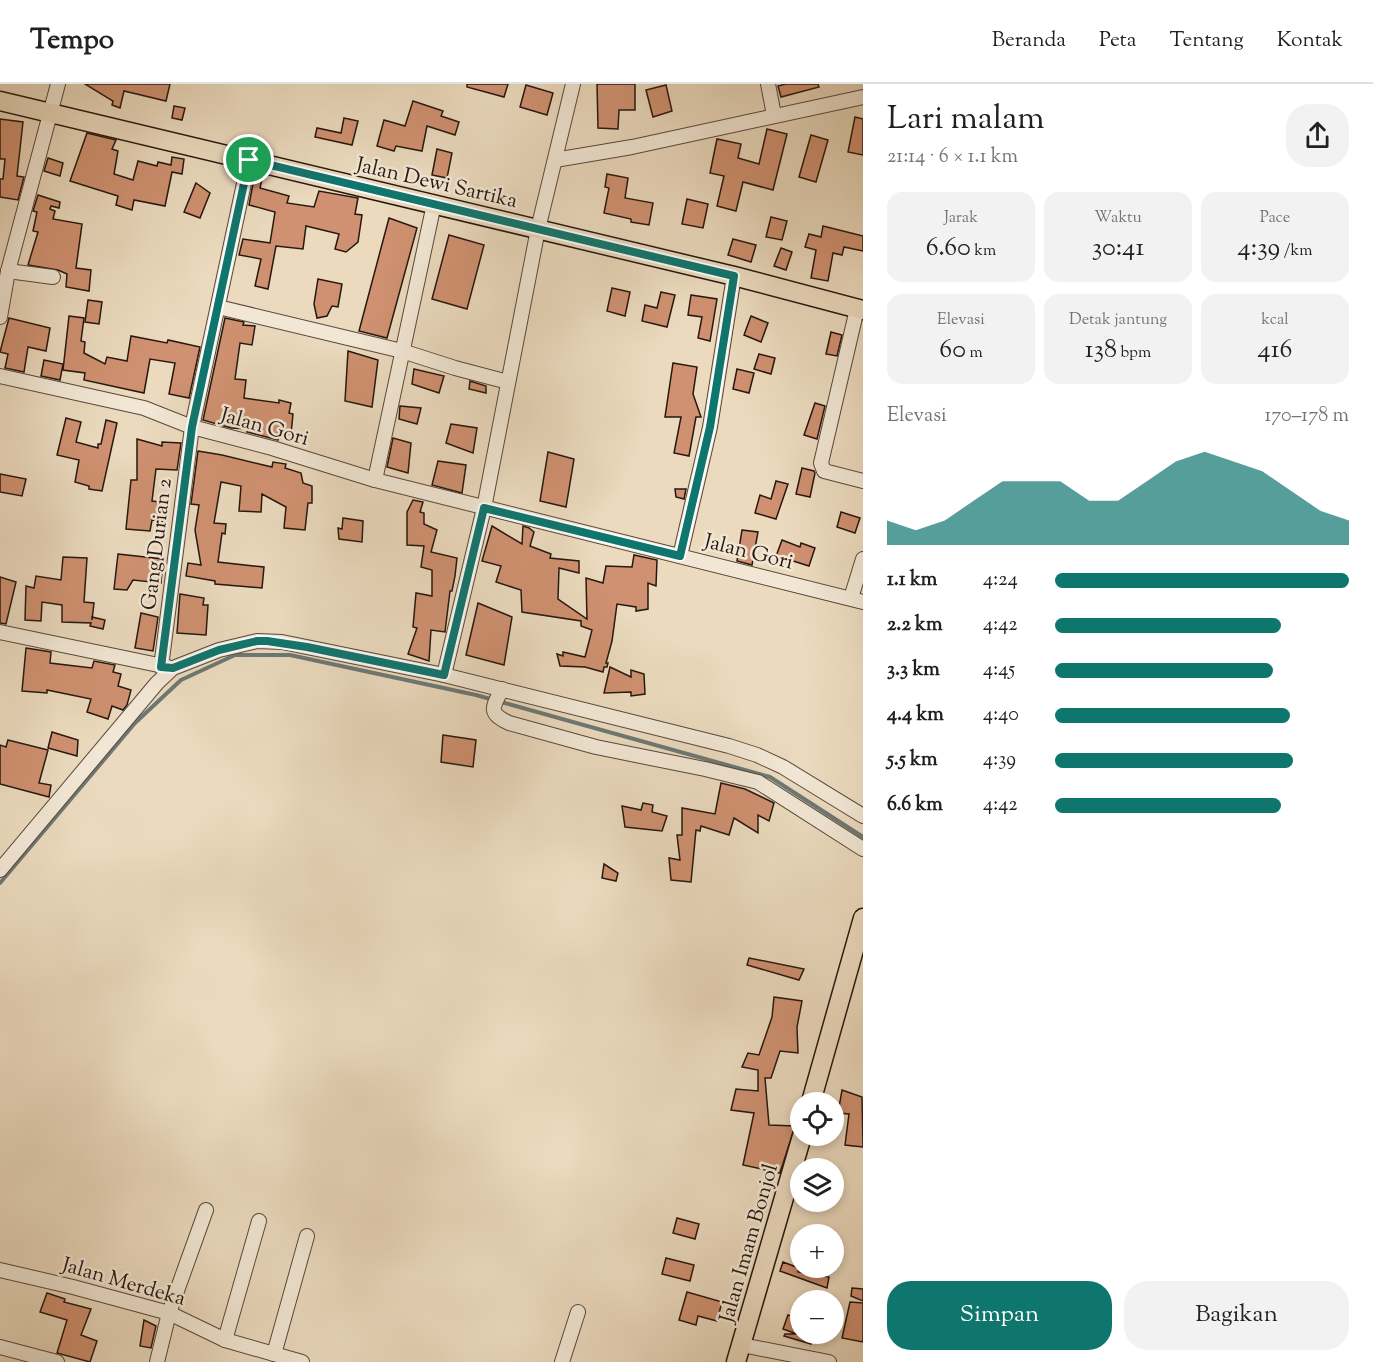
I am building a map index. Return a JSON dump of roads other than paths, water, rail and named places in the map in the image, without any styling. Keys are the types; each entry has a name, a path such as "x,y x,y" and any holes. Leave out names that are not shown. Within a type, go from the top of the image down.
{"main road":[{"name":"Jalan Dewi Sartika","path":"0,102 734,276 860,309"},
{"path":"814,1092 863,918"},
{"name":"Jalan Imam Bonjol","path":"739,1353 799,1146"}],"street":[{"path":"0,317 8,271 58,84"},
{"path":"444,675 484,508 538,229 572,84"},
{"path":"768,84 774,115"},
{"path":"555,160 632,147 774,115 863,98"},
{"name":"Gang Durian 2","path":"167,667 192,427 249,160"},
{"path":"375,480 434,204"},
{"path":"8,271 53,277"},
{"path":"680,556 710,427 734,276"},
{"path":"218,307 402,351 508,382"},
{"path":"860,309 821,463 824,471 863,481"},
{"name":"Jalan Gori","path":"0,376 144,408 192,427 272,448 375,480 857,600"},
{"path":"857,600 863,559"},
{"path":"0,632 167,667 219,650 257,641 267,641 444,675 498,696 681,733 757,755 799,775 863,816"},
{"path":"0,870 157,683 167,667"},
{"path":"498,696 495,716 509,723 596,747 758,782 863,849"},
{"path":"157,1362 169,1313 206,1210"},
{"path":"225,1340 259,1221"},
{"path":"274,1354 307,1236"},
{"name":"Jalan Merdeka","path":"0,1270 169,1313 225,1340 302,1362"},
{"path":"562,1362 578,1312"},
{"path":"0,1347 57,1362"},
{"path":"739,1353 829,1362"}],"waterway":[{"path":"0,883 135,723 181,680 235,655 290,655 476,695 770,777 863,837"}]}
